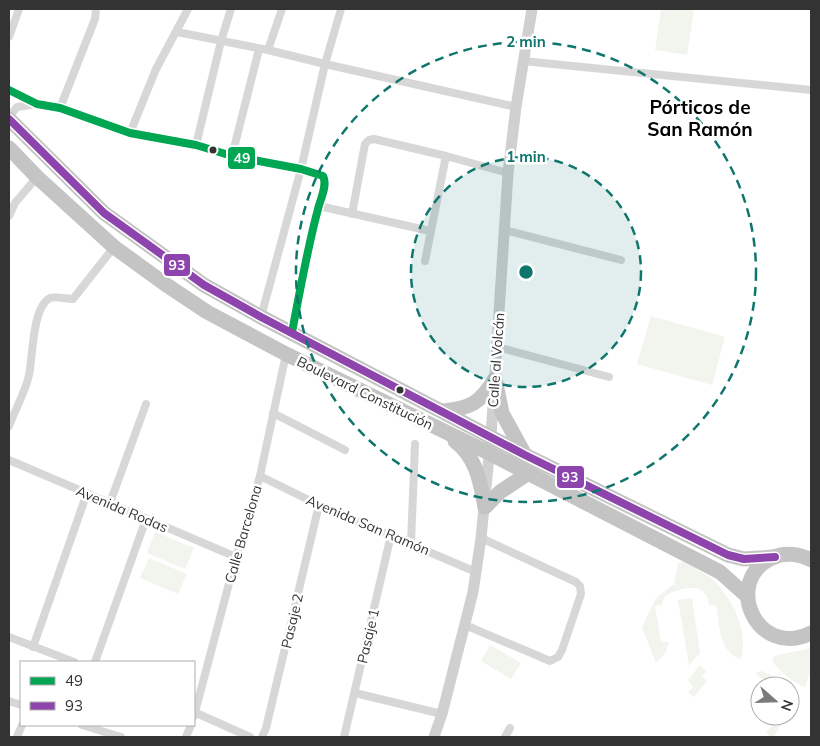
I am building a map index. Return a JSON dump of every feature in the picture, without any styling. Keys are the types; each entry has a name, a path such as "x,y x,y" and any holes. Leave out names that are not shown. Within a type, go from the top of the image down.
{"highway":[{"name":"Boulevard Constitución","path":"9,118 104,213 204,285 261,317 525,454 728,555 744,559 792,554 811,560"},
{"name":"Boulevard Constitución","path":"9,148 37,177 114,247 207,312 286,354 489,453 720,572 748,597"},
{"path":"444,411 461,409 475,404 485,395 495,379"},
{"path":"495,379 502,413 525,454"},
{"path":"438,428 461,446 470,457 478,471 485,507"},
{"path":"485,507 500,492 527,474"},
{"path":"774,557 762,565 750,582 748,597 751,614 764,630 774,636 784,639 808,636"}],"main road":[{"name":"Calle al Volcán","path":"434,737 442,714 464,625 476,572 481,538 491,436 508,173 516,107 532,9"}],"street":[{"path":"9,38 19,9"},
{"path":"60,108 95,19 96,9"},
{"path":"130,133 156,69 188,9"},
{"path":"196,145 221,41 231,9"},
{"path":"268,50 282,9"},
{"path":"261,317 301,169 325,64 341,9"},
{"path":"177,32 268,50 516,107"},
{"path":"232,156 259,49"},
{"path":"524,61 811,90"},
{"path":"9,90 37,104 60,108 130,133 196,145 232,156 301,169 323,176 325,184 292,332"},
{"path":"9,118 17,107 37,104"},
{"path":"352,214 365,144 369,140 374,139 446,156 508,173"},
{"path":"425,260 446,156"},
{"path":"9,216 15,203 37,177"},
{"path":"319,206 430,231"},
{"path":"505,230 621,260"},
{"path":"9,426 28,377 35,330 41,308 53,297 73,299 114,247"},
{"path":"497,347 609,377"},
{"name":"Calle Barcelona","path":"195,709 260,476 286,354"},
{"path":"110,503 146,404"},
{"path":"273,413 345,450"},
{"path":"411,543 415,444"},
{"name":"Avenida Rodas","path":"9,460 236,557"},
{"name":"Avenida San Ramón","path":"260,476 319,505 476,572"},
{"path":"33,647 86,493"},
{"name":"Pasaje 2","path":"262,737 266,728 319,505"},
{"path":"95,661 146,519"},
{"name":"Pasaje 1","path":"344,737 392,535"},
{"path":"464,625 550,661 558,657 562,650 581,594 580,586 576,582 481,538"},
{"path":"9,637 71,661"},
{"path":"355,693 442,714"},
{"path":"195,713 250,737"},
{"path":"85,726 121,737"},
{"path":"505,737 510,728"}],"shaded area":[{"path":"661,9 694,9 687,55 655,50"},
{"path":"651,316 725,337 712,385 637,364"},
{"path":"155,532 194,548 185,569 147,553"},
{"path":"149,558 187,574 178,594 140,578"},
{"path":"683,562 699,570 714,581 721,588 733,607 738,617 743,638 741,659 733,655 724,644 716,605 709,605 704,592 688,588 670,594 665,598 662,605 655,606 661,642 669,643 665,653 656,663 642,627 656,598 674,584 678,563"},
{"path":"692,598 700,653 689,665 678,600"},
{"path":"490,645 521,663 511,679 481,661"},
{"path":"811,648 811,670 805,687 800,684 800,676 787,676 778,668 772,661 774,656"},
{"path":"700,665 706,671 702,676 707,681 694,697 688,692 693,687 688,680"},
{"path":"762,671 772,676 759,676 755,673"},
{"path":"772,726 780,726 775,735 771,737 766,733"}],"transit line":[{"name":"49","path":"9,90 37,104 60,108 130,133 196,145 232,156 301,169 323,176 325,184 310,240 292,332"},
{"name":"93","path":"9,119 104,213 204,285 261,317 525,455 728,555 744,559 775,557"}],"district":[{"name":"Pórticos de San Ramón","path":"700,118"}]}
